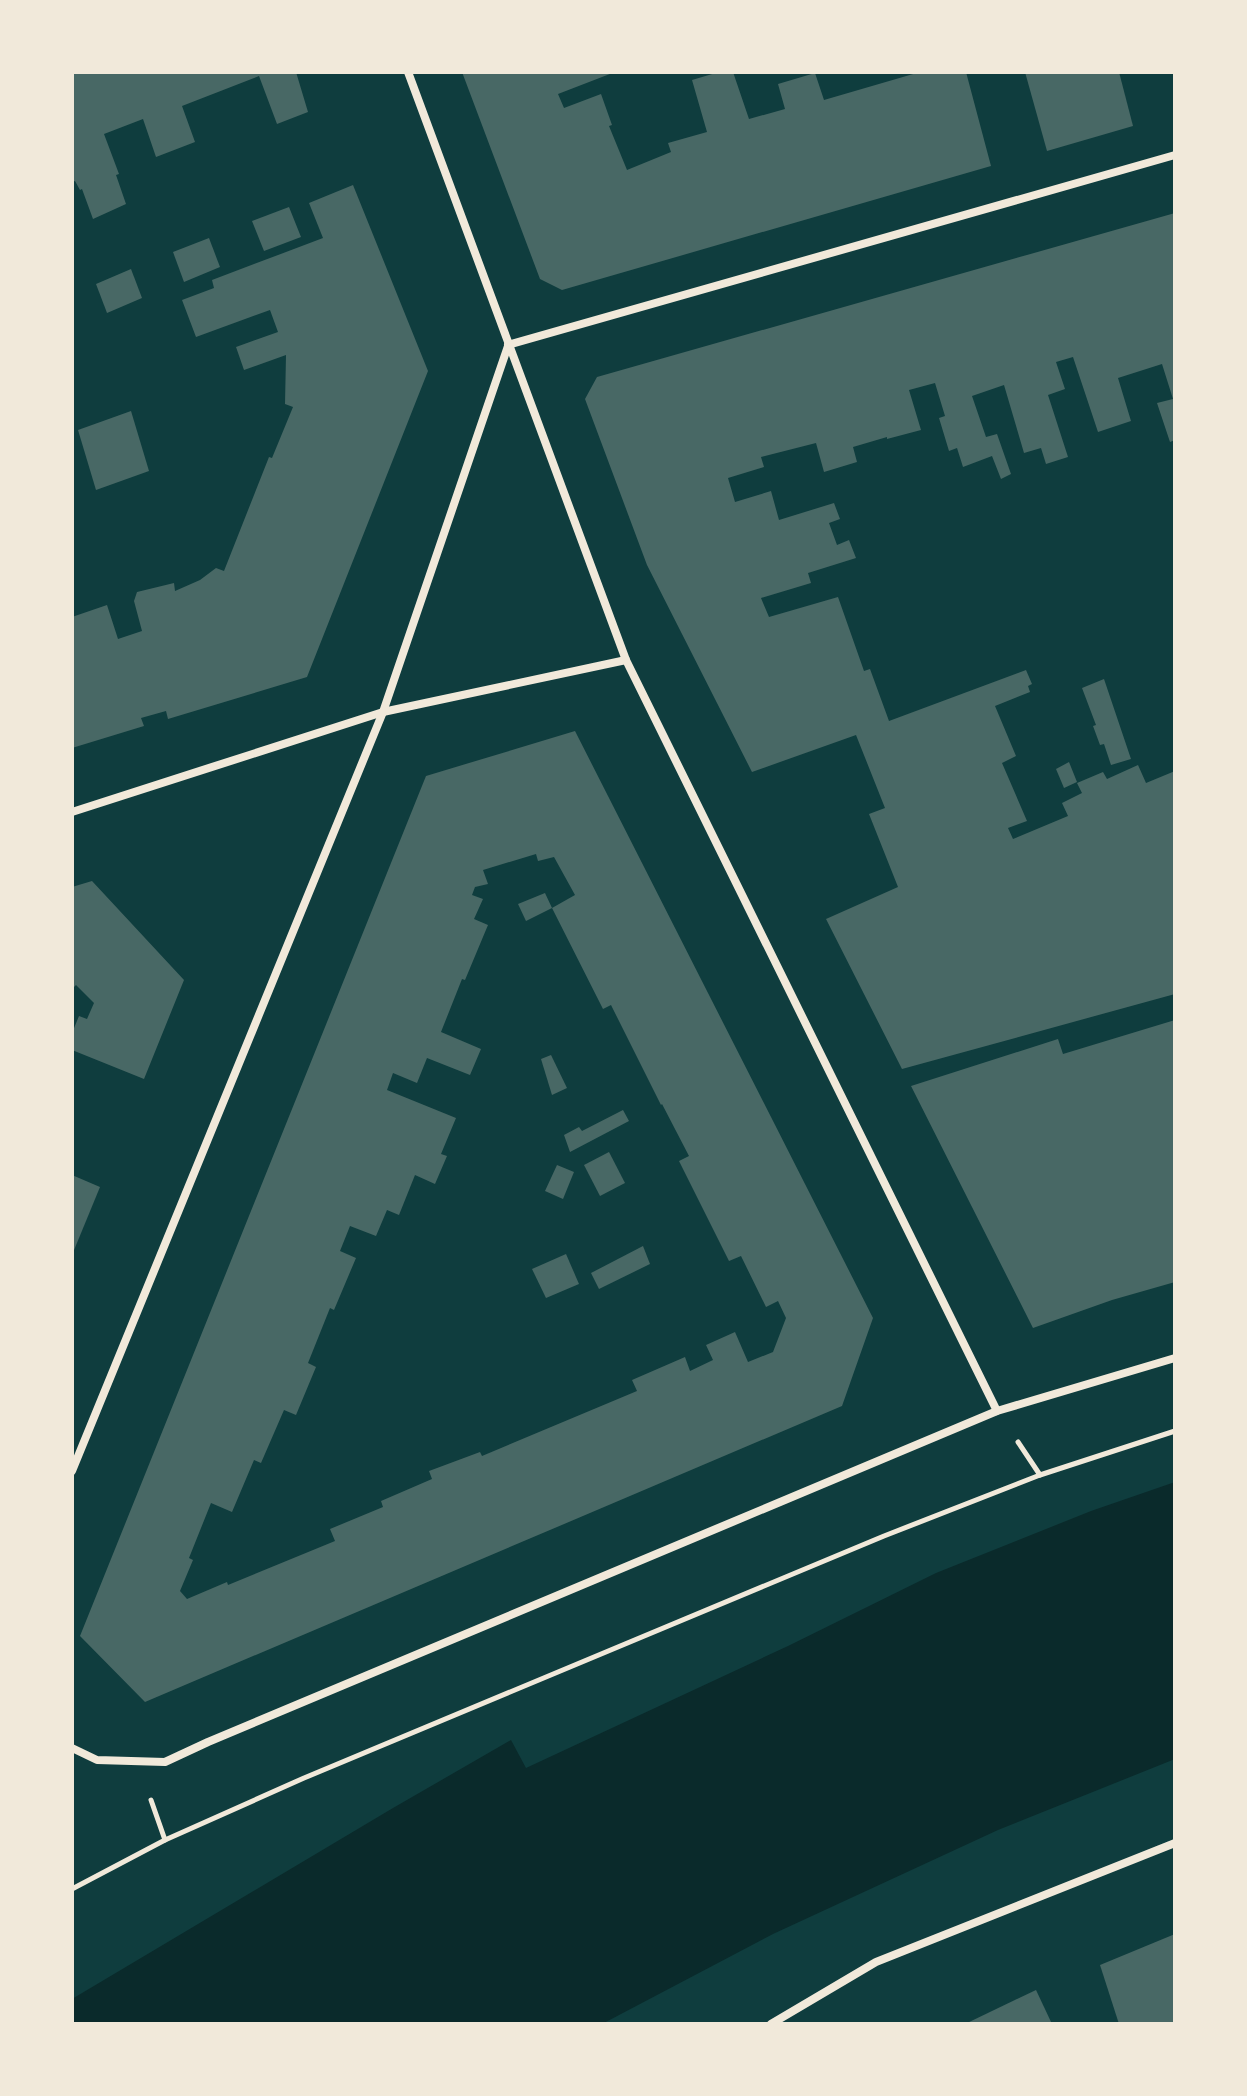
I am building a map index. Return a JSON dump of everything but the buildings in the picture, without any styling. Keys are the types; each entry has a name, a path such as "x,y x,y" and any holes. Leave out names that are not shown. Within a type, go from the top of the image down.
{"street":[{"path":"408,72 626,660 997,1411"},
{"path":"508,345 1175,155"},
{"path":"72,1471 383,712 508,345"},
{"path":"72,812 383,712 626,660"},
{"path":"72,1748 97,1760 165,1762 997,1411 1175,1358"},
{"path":"771,2024 876,1962 1175,1843"}],"path":[{"path":"72,1889 165,1840 304,1778 826,1560 1040,1475 1175,1431"}],"water":[{"path":"1175,1482 1175,1759 998,1830 773,1934 602,2024 72,2024 72,1999 511,1740 526,1768 936,1573 1091,1511"}]}
